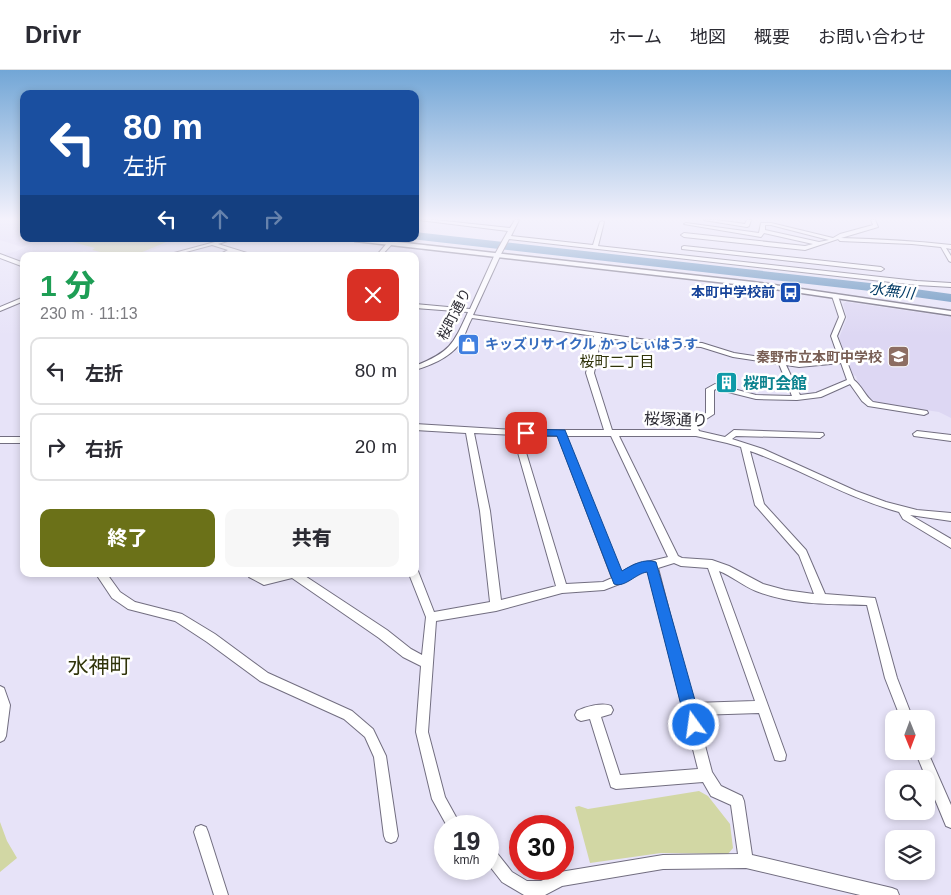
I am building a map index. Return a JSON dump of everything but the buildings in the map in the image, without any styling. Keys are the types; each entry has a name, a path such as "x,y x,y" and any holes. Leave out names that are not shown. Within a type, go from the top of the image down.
{"street":[{"path":"7,258 20,264"},
{"name":"桜町通り","path":"419,366 441,358 450,352 458,340 496,258"},
{"path":"543,258 753,284 951,313"},
{"path":"705,258 917,283 951,285"},
{"path":"777,258 881,270"},
{"path":"807,258 810,270"},
{"path":"835,296 842,317 834,336 851,381 856,383 864,400 871,404 924,413"},
{"path":"0,309 20,301"},
{"path":"419,306 471,313 647,342 702,345 733,355 799,366 843,361"},
{"path":"598,335 590,373 611,433 674,559 681,562 724,566 758,588 780,593 871,601 891,678 903,710"},
{"path":"782,363 797,398"},
{"path":"696,433 694,424 710,414 710,388 716,386 756,397 797,398 818,395 851,381"},
{"name":"桜塚通り","path":"419,427 516,433 696,433 727,439 744,445 882,506 951,517"},
{"path":"469,430 486,511 496,606"},
{"path":"516,433 562,589"},
{"path":"561,433 618,580"},
{"path":"727,439 734,433 820,435"},
{"path":"917,434 951,438"},
{"path":"0,440 20,440"},
{"path":"744,445 760,505 803,553 820,598"},
{"path":"903,510 906,517 951,544"},
{"path":"431,617 496,606 562,589 604,586 638,568 674,559"},
{"path":"712,564 780,755"},
{"path":"652,566 706,775 716,791 737,801 746,861"},
{"path":"103,577 116,595 132,606 178,617 211,638 264,677 348,715 369,733 380,756 391,836"},
{"path":"258,577 264,581 280,577"},
{"path":"297,577 383,634 407,653 426,662"},
{"path":"415,577 431,617 422,732 439,799 448,815"},
{"path":"0,692 4,705 4,716 0,736"},
{"path":"690,709 762,707"},
{"path":"594,713 616,782 706,775"},
{"path":"925,760 951,821"},
{"path":"200,832 221,895"},
{"path":"499,866 508,877 525,888 542,889 560,879 663,862 746,861 892,895"}],"shaded area":[{"path":"10,258 20,258 20,262"},
{"name":"秦野市立本町中学校","path":"846,302 951,317 951,418 939,412 872,402 859,386 856,376 853,375 839,338 847,318 843,304"}],"green space":[{"path":"699,791 708,796 730,824 733,848 728,854 661,853 590,863 575,807 579,806 588,809"},
{"path":"0,822 7,841 17,858 0,872"}],"waterway":[{"name":"水無川","path":"616,258 879,288 951,298"}],"place":[{"name":"本町中学校前","path":"791,292"},
{"name":"キッズリサイクル かっしぃはうす","path":"469,344"},
{"name":"秦野市立本町中学校","path":"898,357"},
{"name":"桜町会館","path":"727,383"}],"district":[{"name":"桜町二丁目","path":"617,362"},
{"name":"水神町","path":"99,666"}],"route":[{"path":"526,433 561,433 618,580 638,568 652,566 694,725"}]}
